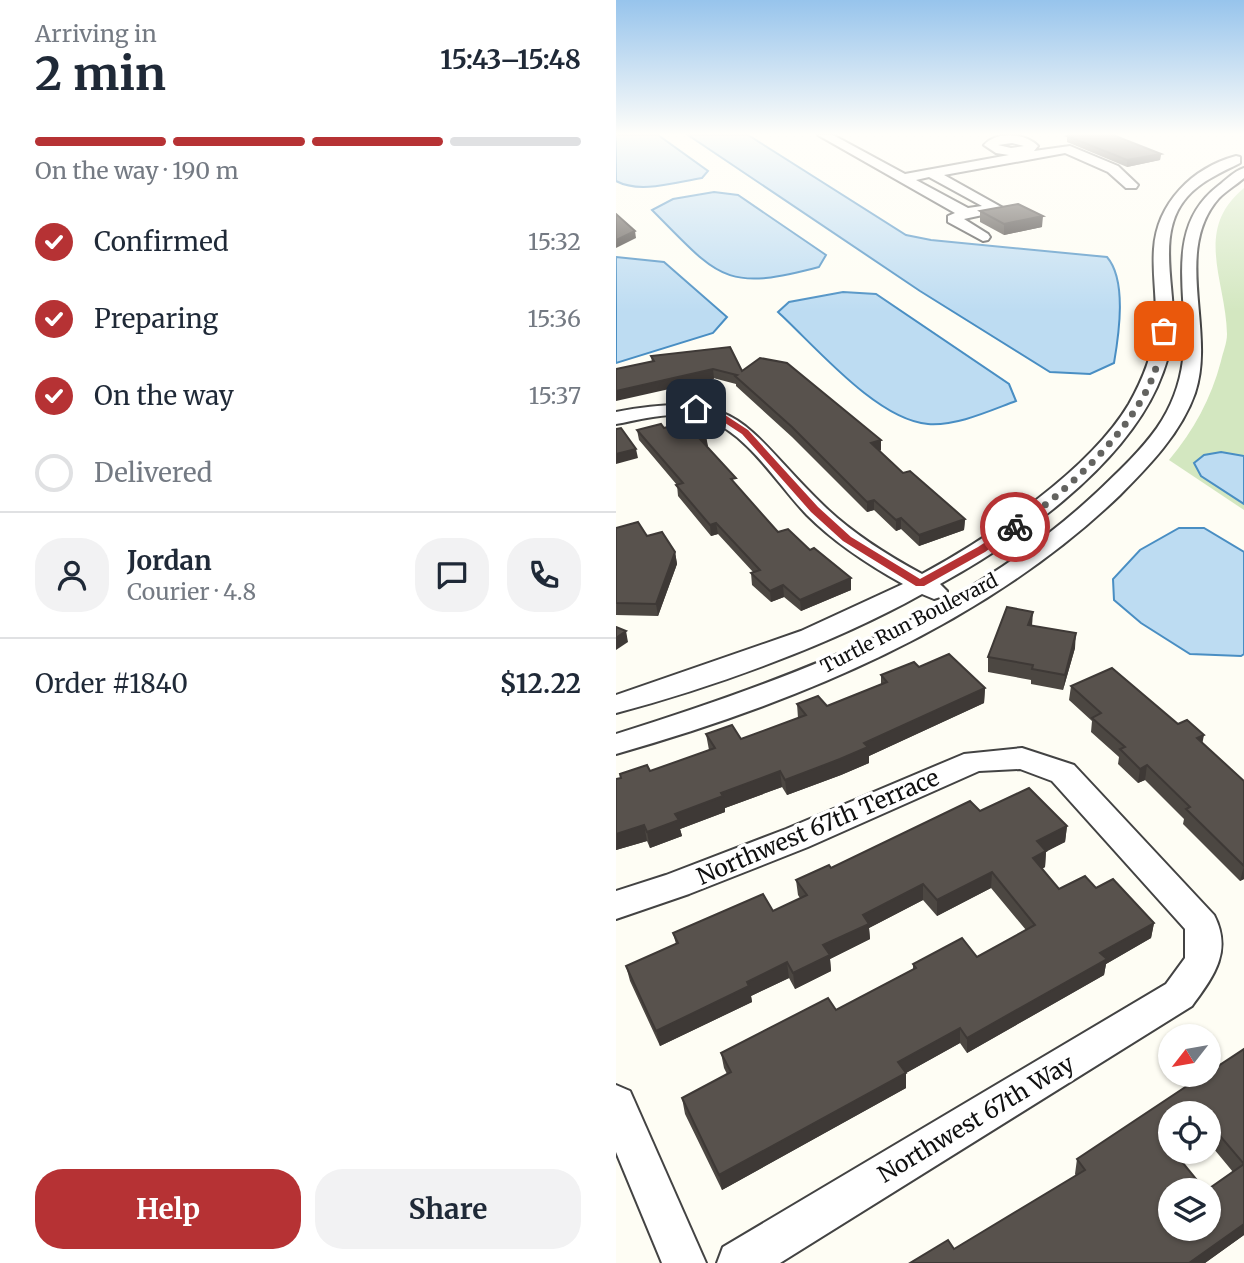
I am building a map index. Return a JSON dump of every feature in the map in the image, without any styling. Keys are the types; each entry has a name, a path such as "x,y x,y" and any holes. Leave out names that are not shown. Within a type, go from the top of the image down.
{"street":[{"path":"932,194 966,213"},
{"path":"970,194 996,208 966,213 953,219 955,223 983,237"},
{"name":"Turtle Run Boulevard","path":"616,704 769,654 850,620 982,550 1046,505 1108,445 1138,406 1156,368 1164,331 1161,234 1177,201 1185,194"},
{"name":"Turtle Run Boulevard","path":"616,744 671,728 765,693 868,649 957,604 1040,553 1103,502 1146,456 1171,420 1185,393 1193,359 1189,239 1207,201 1214,194"},
{"path":"616,418 650,410 696,409 722,417 745,432 815,509 847,539 957,604"},
{"name":"Northwest 67th Terrace","path":"616,905 677,885 797,838 975,761 1022,758"},
{"name":"Northwest 67th Way","path":"739,1263 1179,995 1203,962 1202,925 1063,773 1022,758"},
{"path":"616,1104 684,1263"}],"green space":[{"path":"1238,194 1244,194 1244,510 1169,460 1201,414 1225,348 1227,334 1218,275 1216,238 1220,221 1229,204"}],"water":[{"path":"703,194 738,195 826,255 819,267 787,275 741,278 724,273 692,250 652,210 673,199"},
{"path":"776,194 841,194 906,235 931,240 1107,257 1117,279 1120,308 1114,363 1090,374 1050,372 920,291"},
{"path":"616,257 664,262 727,317 713,333 616,363"},
{"path":"843,292 876,294 1009,384 1016,401 973,417 939,424 908,419 888,410 848,379 778,312 789,302"},
{"path":"1221,452 1244,456 1244,504 1201,476 1194,463 1204,455"},
{"path":"1179,528 1204,528 1244,552 1244,654 1241,656 1190,654 1141,623 1114,600 1113,579 1140,550"}],"building":[{"path":"1018,204 1043,216 1004,224 980,211"},
{"path":"616,214 635,231 616,240"},
{"path":"730,347 742,371 760,358 787,363 881,440 871,443 903,473 910,471 965,519 919,535 901,518 896,520 874,500 867,502 792,427 735,376 737,375 713,369 616,391 616,369 654,361 651,356"},
{"path":"692,420 706,436 699,438 736,478 731,479 778,532 788,529 810,550 814,548 851,578 800,600 783,585 770,591 751,573 760,570 716,523 710,525 676,485 683,483 637,430 661,424 664,428"},
{"path":"621,428 636,449 616,454 616,429"},
{"path":"638,522 647,536 662,532 675,552 656,604 616,603 616,528"},
{"path":"1007,607 1033,612 1028,625 1076,633 1065,675 1032,669 1033,665 988,657"},
{"path":"616,627 626,631 616,638"},
{"path":"949,654 985,688 864,743 868,747 840,759 785,780 780,771 721,793 723,796 675,814 679,820 647,832 644,825 616,834 616,779 621,778 620,774 647,765 650,771 715,748 706,734 732,725 741,739 806,715 797,704 818,696 827,706 887,682 881,675 914,662 919,667"},
{"path":"1112,668 1178,724 1187,720 1204,735 1197,738 1244,781 1244,866 1186,809 1190,807 1147,765 1140,769 1120,749 1125,747 1092,718 1101,713 1071,686"},
{"path":"1029,788 1067,826 1037,841 1046,851 1033,858 1059,889 1085,876 1096,888 1113,879 1154,923 1100,953 1107,959 967,1038 960,1028 898,1062 906,1073 719,1175 682,1098 731,1072 721,1053 828,998 836,1010 916,968 913,964 962,938 977,957 1035,925 992,872 937,900 923,884 863,915 869,924 823,945 830,955 793,973 787,962 747,982 749,986 656,1031 626,966 678,943 673,933 763,894 773,911 807,895 796,880 829,865 831,868 970,801 980,811"},
{"path":"1244,1049 1244,1164 1221,1137 1221,1101 1164,1101 1185,1087 1222,1087 1222,1063"},
{"path":"1158,1105 1158,1164 1184,1164 1195,1178 1158,1178 1158,1241 1220,1241 1189,1263 910,1263 948,1240 954,1249 1085,1170 1077,1159"},
{"path":"1244,1164 1244,1224 1221,1240 1221,1180"}],"way so far":[{"path":"1015,527 1046,505 1108,445 1138,406 1156,368 1164,331"}],"route":[{"path":"696,409 722,417 745,432 815,509 847,539 920,583 982,550 1015,527"}]}
